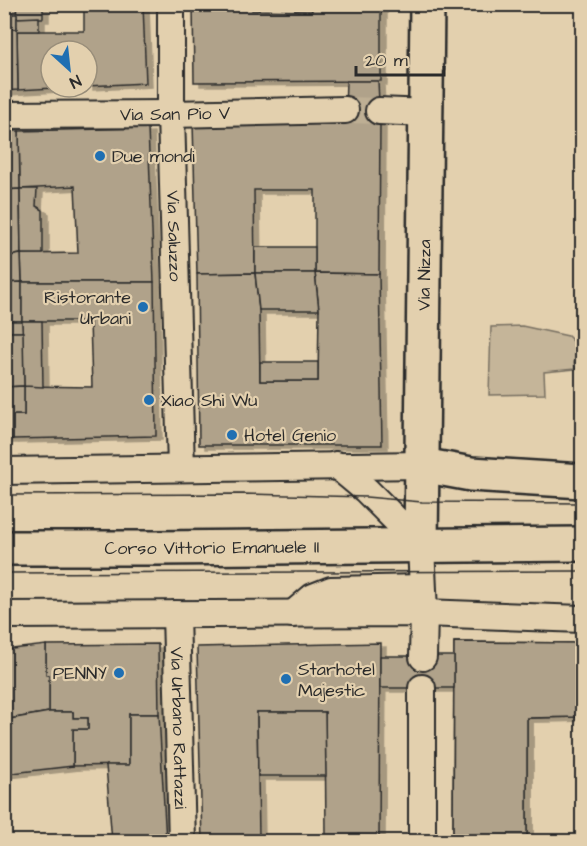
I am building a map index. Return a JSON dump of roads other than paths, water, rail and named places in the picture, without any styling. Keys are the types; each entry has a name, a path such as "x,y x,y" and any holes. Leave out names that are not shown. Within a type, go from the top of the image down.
{"main road":[{"name":"Via Nizza","path":"421,545 428,113 427,4"},
{"path":"422,465 471,474 582,481"},
{"name":"Corso Vittorio Emanuele II","path":"4,548 156,549 582,544"}],"street":[{"name":"Via Saluzzo","path":"171,4 171,114 182,468"},
{"name":"Via San Pio V","path":"4,115 345,110"},
{"path":"379,111 428,113"},
{"path":"336,465 366,490 421,545 423,657"},
{"path":"4,471 422,465"},
{"path":"292,614 313,597 331,590 422,588"},
{"path":"4,615 424,613 582,619"},
{"name":"Via Urbano Rattazzi","path":"176,614 182,842"},
{"path":"422,688 422,842"}],"tunnel":[{"path":"345,110 379,111"}],"tram line":[{"path":"4,495 242,494 366,497 422,502 582,503"},
{"path":"4,573 582,571"}],"place":[{"name":"Due mondi","path":"100,156"},
{"name":"Ristorante Urbani","path":"143,307"},
{"name":"Xiao Shi Wu","path":"149,400"},
{"name":"Hotel Genio","path":"232,435"},
{"name":"PENNY","path":"119,673"},
{"name":"Starhotel Majestic","path":"286,679"}]}
